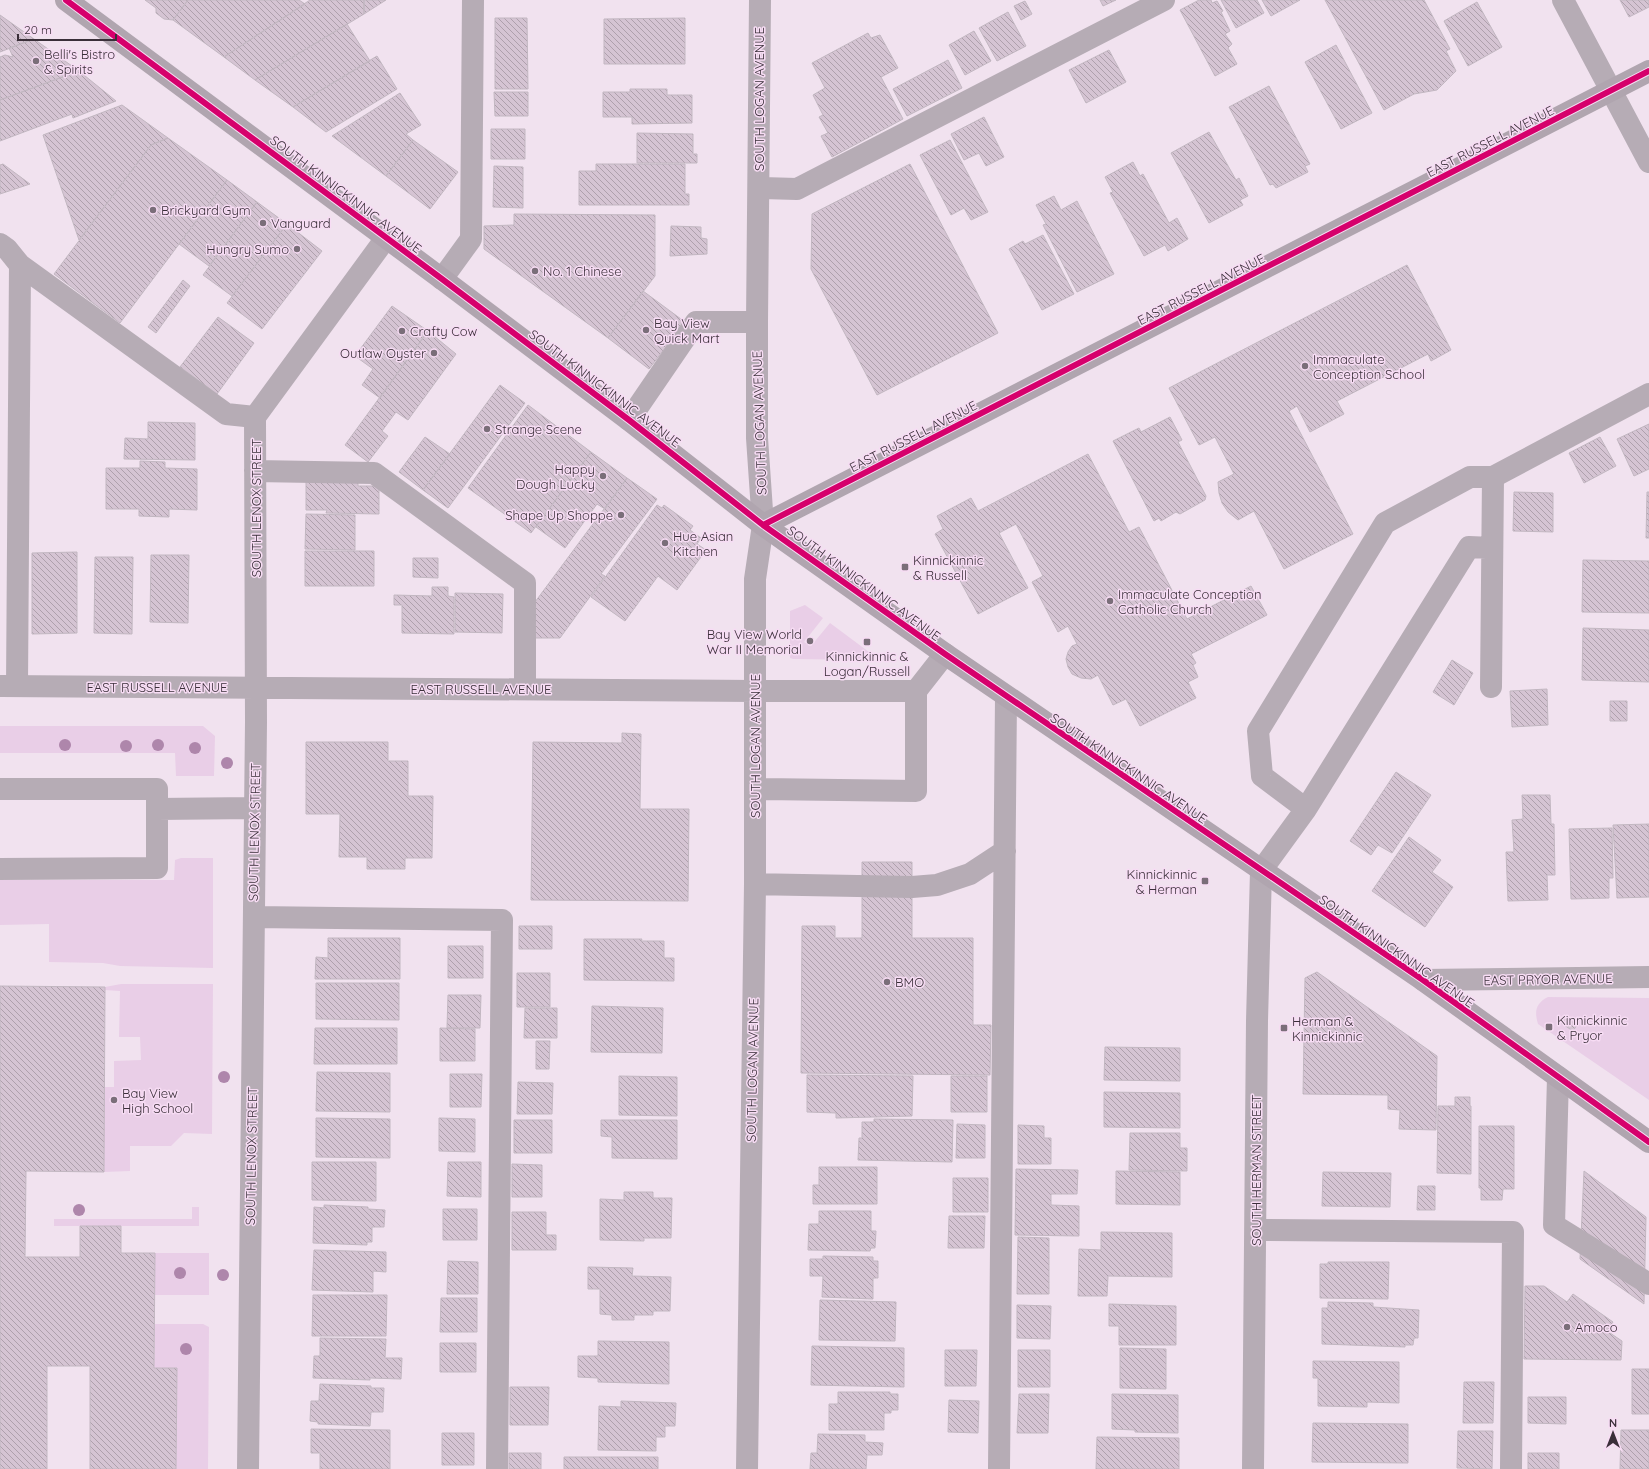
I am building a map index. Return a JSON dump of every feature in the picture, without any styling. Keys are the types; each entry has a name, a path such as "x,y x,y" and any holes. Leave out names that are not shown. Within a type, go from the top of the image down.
{"main road":[{"name":"SOUTH KINNICKINNIC AVENUE","path":"66,0 442,279 629,420 763,525 1006,697 1423,980 1649,1142"},
{"name":"EAST RUSSELL AVENUE","path":"763,525 1649,71"}],"street":[{"path":"442,279 471,239 473,0"},
{"name":"SOUTH LOGAN AVENUE","path":"747,1469 755,884 754,578 763,525 757,438 756,322 759,188 760,0"},
{"path":"759,188 797,189 1164,0"},
{"path":"1563,0 1649,162"},
{"path":"0,244 7,249 20,265 226,414 256,417 386,238"},
{"path":"8,686 20,265"},
{"path":"629,420 696,322 756,322"},
{"path":"1306,809 1262,776 1258,731 1385,523 1470,477 1493,477 1649,394"},
{"name":"SOUTH LENOX STREET","path":"248,1469 256,687 256,417"},
{"path":"256,471 374,473 526,583 526,689"},
{"path":"1491,687 1493,477"},
{"path":"1261,871 1306,809 1469,547 1492,548"},
{"path":"755,789 916,791 916,691 945,654"},
{"name":"EAST RUSSELL AVENUE","path":"8,686 916,691"},
{"path":"999,1469 1006,697"},
{"path":"0,789 157,789 157,868 0,869"},
{"path":"157,809 254,808"},
{"path":"755,884 912,887 937,885 970,874 1005,851"},
{"name":"SOUTH HERMAN STREET","path":"1253,1469 1257,1014 1261,871"},
{"path":"254,917 502,920 497,1469"},
{"name":"EAST PRYOR AVENUE","path":"1423,980 1649,977"},
{"path":"1558,1077 1554,1225 1649,1284"},
{"path":"1256,1230 1513,1232 1511,1469"}],"shaded area":[{"path":"805,605 823,618 804,642 811,646 830,623 873,655 865,660 790,658 790,611"},
{"path":"0,726 203,726 215,736 214,776 176,776 175,753 0,753"},
{"path":"181,858 213,858 213,968 120,966 103,963 49,962 49,924 0,925 0,880 174,880 175,860"},
{"path":"121,984 213,984 212,1134 184,1133 171,1146 130,1146 130,1171 104,1172 104,1087 114,1087 114,1061 141,1060 140,1037 119,1037 120,991 105,990 105,987"},
{"path":"1548,997 1649,998 1649,1100 1538,1024 1536,1015 1537,1008 1544,999"},
{"path":"192,1207 199,1207 199,1226 54,1226 54,1219 192,1219"},
{"path":"155,1253 209,1253 209,1295 155,1295"},
{"path":"155,1324 203,1324 209,1327 208,1469 176,1469 177,1369 154,1368"}],"building":[{"path":"145,0 188,0 173,20 164,19 156,13 156,8"},
{"path":"188,0 299,0 305,4 224,57 173,20"},
{"path":"310,0 364,0 364,14 255,80 224,57"},
{"path":"364,0 386,0 364,14"},
{"path":"1100,0 1116,0 1103,6"},
{"path":"1199,0 1211,0 1212,3 1217,1 1223,11 1221,12 1230,31 1225,34 1232,44 1228,48 1237,64 1215,76 1180,10"},
{"path":"1221,0 1257,0 1264,13 1236,28"},
{"path":"1262,0 1300,0 1271,16"},
{"path":"1325,0 1424,0 1450,49 1446,51 1456,71 1437,90 1414,94 1384,110"},
{"path":"1620,0 1649,0 1649,7 1629,17"},
{"path":"1025,1 1032,14 1021,20 1014,6"},
{"path":"1477,2 1502,47 1468,66 1444,21"},
{"path":"1008,12 1026,46 997,61 979,28"},
{"path":"0,15 34,39 0,52"},
{"path":"495,18 527,18 528,89 495,89"},
{"path":"685,18 685,64 604,64 604,19"},
{"path":"347,24 370,61 293,107 255,80"},
{"path":"974,31 991,61 965,75 949,45"},
{"path":"868,33 871,38 880,35 898,68 881,77 903,119 832,157 821,136 828,133 819,117 823,115 813,95 825,88 812,63"},
{"path":"34,39 79,71 0,100 0,57 5,55 13,57 9,48"},
{"path":"1336,45 1372,113 1341,129 1305,62"},
{"path":"1109,50 1126,82 1086,103 1069,70"},
{"path":"377,56 397,89 326,132 293,107"},
{"path":"948,60 962,88 907,116 893,89"},
{"path":"79,71 116,101 73,118 72,114 0,141 0,100"},
{"path":"1269,86 1310,164 1305,166 1308,172 1276,188 1273,184 1270,185 1229,107"},
{"path":"630,89 667,89 667,95 692,95 692,123 632,124 632,117 603,117 603,92 630,92"},
{"path":"494,92 528,92 528,116 495,116"},
{"path":"400,93 421,125 406,134 413,140 386,176 332,136"},
{"path":"122,105 168,138 151,145 79,240 43,135"},
{"path":"984,117 1004,157 986,166 979,153 964,160 951,134"},
{"path":"491,129 525,129 525,159 491,159"},
{"path":"1209,132 1236,180 1239,178 1248,196 1240,200 1243,205 1209,223 1171,153"},
{"path":"637,133 693,134 693,154 697,154 697,163 637,163"},
{"name":"Brickyard Gym","path":"168,138 227,180 120,323 54,274 151,145"},
{"path":"413,140 458,172 430,209 386,176"},
{"path":"950,140 988,212 971,220 964,208 951,215 920,155"},
{"path":"1133,162 1140,176 1143,174 1169,223 1177,218 1188,239 1168,251 1165,245 1144,256 1110,193 1113,192 1105,177"},
{"path":"3,164 30,184 0,194 0,165"},
{"path":"596,164 685,164 685,194 689,194 689,205 579,205 579,171 596,171"},
{"path":"910,164 998,333 877,395 811,269 812,214"},
{"path":"494,166 523,167 523,208 493,207"},
{"path":"227,180 257,202 209,266 179,244"},
{"path":"1054,196 1061,210 1077,201 1114,274 1077,292 1043,225 1046,224 1036,205"},
{"path":"257,202 287,224 232,296 203,275"},
{"path":"514,214 655,215 655,276 608,338 484,249 484,226 514,225"},
{"path":"287,224 322,251 262,329 227,303"},
{"path":"671,226 701,227 701,238 707,239 707,254 670,256"},
{"path":"1043,235 1074,294 1042,310 1009,249 1023,241 1025,244"},
{"path":"1407,265 1451,350 1431,361 1428,354 1337,401 1344,414 1310,432 1297,406 1289,411 1353,534 1284,569 1254,511 1238,520 1228,512 1222,503 1218,482 1234,474 1215,437 1199,445 1169,388"},
{"path":"183,280 190,286 156,333 148,327"},
{"name":"Bay View Quick Mart","path":"643,291 685,322 649,369 608,338"},
{"path":"392,306 428,331 380,398 362,385 373,369 355,356"},
{"path":"218,317 254,343 217,394 180,367"},
{"path":"428,331 456,354 408,420 396,412 382,431 388,436 368,462 345,445"},
{"name":"Strange Scene","path":"500,385 525,403 448,508 423,490"},
{"path":"528,405 591,452 531,533 468,488"},
{"path":"1170,417 1182,440 1178,442 1206,496 1205,500 1180,514 1176,512 1161,521 1159,518 1154,521 1113,441 1139,428 1141,432"},
{"path":"148,422 195,423 195,460 124,459 125,438 148,439"},
{"path":"1649,424 1649,469 1634,476 1617,439"},
{"path":"425,437 450,454 423,490 399,472"},
{"path":"1600,437 1616,466 1584,483 1569,453"},
{"path":"591,452 627,478 605,509 597,504 565,548 536,527"},
{"name":"Immaculate Conception Catholic Church","path":"1088,454 1129,532 1139,527 1187,619 1251,586 1267,615 1191,654 1196,663 1193,665 1198,677 1188,682 1196,698 1140,726 1126,699 1113,705 1098,675 1091,679 1081,678 1072,674 1066,659 1072,646 1077,644 1068,626 1058,632 1032,582 1043,576 1016,524 999,533 1028,588 978,614 935,534 943,529 937,516 971,498 978,511"},
{"path":"140,461 165,462 165,468 197,469 197,510 169,509 169,517 139,516 139,509 106,509 106,468 140,468"},
{"path":"627,478 657,499 601,574 605,576 560,638 535,638 535,602"},
{"path":"306,479 358,480 358,486 379,486 379,514 326,513 327,510 306,510"},
{"path":"1514,492 1553,493 1553,532 1513,531"},
{"path":"1647,492 1649,492 1649,538 1646,538"},
{"path":"657,505 662,508 664,505 693,526 690,530 701,538 697,544 706,550 677,590 658,576 625,621 591,597"},
{"path":"306,514 355,515 355,550 305,549"},
{"path":"305,551 374,551 374,586 305,586"},
{"path":"77,552 77,633 32,634 32,553"},
{"path":"151,555 189,555 188,623 150,622"},
{"path":"95,557 133,557 132,634 94,633"},
{"path":"413,558 438,558 438,578 413,577"},
{"path":"1583,560 1649,561 1649,613 1582,612"},
{"path":"432,587 448,587 448,596 454,597 454,634 402,633 402,605 394,605 394,595 432,596"},
{"path":"455,593 503,594 502,633 455,632"},
{"path":"1583,628 1649,630 1649,682 1582,680"},
{"path":"1452,660 1473,673 1454,705 1433,692"},
{"path":"1547,689 1548,725 1512,727 1510,691"},
{"path":"1610,701 1627,701 1627,721 1610,721"},
{"path":"622,733 641,734 640,809 689,809 688,901 531,900 533,742 622,743"},
{"path":"306,742 388,742 388,761 408,761 408,796 433,796 432,858 405,858 405,869 367,869 367,857 339,857 340,814 306,814"},
{"path":"1396,772 1431,795 1392,853 1378,845 1371,855 1350,841"},
{"path":"1522,795 1550,795 1551,824 1554,824 1555,875 1547,875 1548,900 1508,901 1506,852 1514,852 1512,820 1523,819"},
{"path":"1649,824 1649,897 1617,898 1613,825"},
{"path":"1612,828 1613,878 1609,878 1609,898 1571,899 1569,829"},
{"path":"1409,837 1441,860 1432,872 1453,887 1425,927 1372,891"},
{"name":"BMO","path":"862,862 912,862 912,938 973,938 973,1025 991,1025 990,1075 801,1073 802,926 835,926 835,938 862,938"},
{"path":"519,926 552,926 552,949 519,949"},
{"path":"328,938 400,938 400,979 315,979 316,957 328,958"},
{"path":"584,939 642,939 641,941 664,941 664,958 674,958 674,981 584,980"},
{"path":"448,946 483,946 483,978 448,978"},
{"path":"1317,972 1437,1056 1436,1130 1399,1129 1400,1110 1388,1109 1388,1095 1303,1094 1305,978"},
{"path":"517,973 550,973 550,1007 517,1007"},
{"path":"316,983 399,983 399,1020 316,1019"},
{"path":"0,986 105,987 104,1172 26,1171 25,1257 80,1257 80,1226 121,1226 121,1253 155,1253 154,1368 177,1368 176,1469 90,1469 90,1366 47,1366 47,1469 0,1469"},
{"path":"448,995 481,995 480,1028 447,1028"},
{"path":"592,1006 663,1008 662,1053 591,1052"},
{"path":"525,1008 557,1008 557,1038 524,1038"},
{"path":"1565,1017 1577,1025 1573,1031 1561,1023"},
{"path":"315,1028 397,1028 397,1064 314,1064"},
{"path":"440,1028 475,1029 475,1061 440,1061"},
{"path":"536,1041 550,1041 549,1069 536,1069"},
{"path":"1105,1047 1180,1048 1180,1081 1104,1080"},
{"path":"317,1072 390,1073 390,1112 316,1111"},
{"path":"450,1074 482,1074 481,1107 450,1107"},
{"path":"807,1075 913,1076 912,1116 836,1118 836,1113 807,1112"},
{"path":"619,1076 677,1077 677,1116 619,1115"},
{"path":"951,1076 987,1076 987,1112 951,1112"},
{"path":"518,1082 553,1083 552,1114 517,1114"},
{"path":"1104,1092 1180,1093 1180,1128 1104,1127"},
{"path":"1455,1097 1470,1097 1471,1174 1437,1173 1438,1106 1455,1106"},
{"path":"316,1118 390,1119 390,1158 316,1157"},
{"path":"439,1118 475,1119 475,1152 439,1151"},
{"path":"874,1119 953,1120 952,1162 858,1160 859,1138 862,1138 862,1122 874,1122"},
{"path":"514,1120 552,1120 552,1153 514,1153"},
{"path":"601,1120 677,1120 677,1159 612,1158 612,1137 601,1136"},
{"path":"957,1124 985,1125 985,1158 956,1158"},
{"path":"1018,1125 1044,1126 1044,1138 1051,1138 1051,1164 1018,1164"},
{"path":"1479,1126 1514,1126 1514,1189 1503,1189 1502,1200 1481,1200 1481,1188 1479,1188"},
{"path":"1130,1133 1180,1133 1180,1148 1187,1148 1187,1171 1129,1170"},
{"path":"312,1162 376,1162 376,1201 312,1200"},
{"path":"448,1162 481,1162 481,1197 447,1196"},
{"path":"512,1164 542,1165 542,1197 512,1197"},
{"path":"819,1167 877,1167 877,1204 813,1204 813,1185 819,1185"},
{"path":"1016,1169 1078,1170 1077,1194 1051,1194 1051,1205 1079,1206 1079,1236 1015,1235"},
{"path":"1116,1171 1180,1172 1180,1205 1116,1204"},
{"name":"Amoco","path":"1584,1171 1646,1217 1644,1304 1580,1259"},
{"path":"1323,1172 1391,1173 1390,1207 1322,1206"},
{"path":"953,1178 988,1178 988,1212 953,1212"},
{"path":"1418,1186 1435,1186 1435,1210 1417,1210"},
{"path":"624,1192 653,1192 653,1198 672,1198 671,1238 644,1238 644,1241 600,1240 600,1199 624,1200"},
{"path":"324,1205 368,1207 368,1209 385,1210 384,1227 372,1227 372,1242 367,1242 367,1245 313,1243 314,1207 324,1208"},
{"path":"443,1209 477,1209 477,1240 443,1240"},
{"path":"819,1211 871,1211 871,1231 876,1231 875,1248 871,1248 870,1251 808,1250 809,1224 819,1224"},
{"path":"512,1212 546,1212 546,1235 556,1235 556,1250 512,1250"},
{"path":"949,1216 985,1216 984,1248 948,1248"},
{"path":"1101,1232 1172,1233 1172,1277 1108,1276 1107,1296 1078,1296 1079,1249 1101,1250"},
{"path":"1018,1237 1049,1238 1049,1294 1017,1294"},
{"path":"314,1250 386,1252 386,1272 373,1271 373,1292 312,1290"},
{"path":"823,1256 873,1257 873,1261 878,1261 878,1278 873,1278 873,1299 822,1297 823,1276 810,1276 810,1259 823,1259"},
{"path":"448,1261 478,1262 478,1294 447,1294"},
{"path":"1328,1262 1389,1262 1388,1299 1320,1298 1320,1264 1328,1264"},
{"path":"588,1267 633,1268 632,1276 671,1277 670,1311 653,1311 653,1315 634,1315 634,1320 612,1320 612,1315 600,1314 600,1289 588,1289"},
{"name":"Amoco","path":"1525,1286 1544,1286 1567,1302 1573,1294 1613,1322 1607,1331 1622,1341 1621,1360 1524,1359"},
{"path":"313,1295 387,1295 386,1336 312,1336"},
{"path":"441,1298 477,1298 477,1332 440,1332"},
{"path":"820,1300 896,1302 895,1341 819,1340"},
{"path":"1328,1302 1373,1303 1373,1307 1419,1310 1418,1338 1414,1338 1413,1345 1405,1345 1405,1347 1322,1344 1322,1308 1328,1308"},
{"path":"1109,1304 1176,1306 1176,1345 1119,1345 1119,1326 1109,1326"},
{"path":"1017,1305 1051,1306 1050,1339 1017,1338"},
{"path":"320,1338 386,1339 385,1358 402,1358 401,1379 370,1378 370,1380 313,1378 314,1356 320,1356"},
{"path":"598,1341 669,1342 669,1384 598,1382 598,1378 578,1377 578,1356 598,1356"},
{"path":"440,1343 476,1343 476,1372 440,1372"},
{"path":"812,1346 904,1348 904,1387 811,1385"},
{"path":"1120,1348 1166,1349 1166,1389 1120,1388"},
{"path":"945,1350 977,1350 976,1386 945,1386"},
{"path":"1018,1350 1050,1350 1050,1387 1018,1387"},
{"path":"1313,1361 1399,1362 1399,1403 1367,1402 1367,1407 1318,1406 1318,1378 1313,1378"},
{"path":"1632,1369 1649,1369 1649,1414 1632,1414"},
{"path":"1464,1382 1494,1382 1493,1423 1463,1423"},
{"path":"320,1384 384,1388 383,1412 371,1412 370,1426 318,1424 318,1422 310,1421 311,1401 319,1401"},
{"path":"510,1387 549,1387 548,1425 510,1425"},
{"path":"838,1392 890,1392 890,1394 898,1394 898,1410 891,1410 891,1413 884,1413 884,1430 829,1430 829,1404 838,1404"},
{"path":"1019,1394 1049,1394 1048,1433 1017,1433"},
{"path":"1112,1394 1178,1395 1178,1433 1135,1432 1135,1430 1112,1429"},
{"path":"1528,1397 1566,1397 1566,1424 1528,1423"},
{"path":"949,1400 979,1401 978,1433 948,1432"},
{"path":"621,1401 676,1403 675,1426 665,1426 665,1437 656,1437 656,1451 598,1450 599,1406 621,1407"},
{"path":"1313,1423 1408,1424 1408,1463 1312,1462"},
{"path":"311,1429 390,1430 390,1469 320,1469 320,1453 311,1453"},
{"path":"1621,1430 1649,1430 1649,1469 1620,1469"},
{"path":"1458,1431 1493,1431 1492,1469 1457,1468"},
{"path":"442,1433 474,1433 474,1465 442,1465"},
{"path":"818,1434 865,1435 865,1442 883,1443 882,1455 867,1455 866,1469 810,1469 811,1453 817,1453"},
{"path":"1097,1437 1179,1438 1179,1469 1096,1469"},
{"path":"509,1453 541,1453 541,1469 509,1469"},
{"path":"1528,1453 1559,1453 1559,1469 1528,1469"},
{"path":"564,1457 658,1457 658,1469 564,1469"}],"cycle path":[{"path":"66,0 442,279 629,420 763,525 945,654 1423,980 1649,1142"},
{"path":"763,525 1649,71"}],"place":[{"name":"Belli's Bistro & Spirits","path":"36,61"},
{"name":"Brickyard Gym","path":"153,210"},
{"name":"Vanguard","path":"263,223"},
{"name":"Hungry Sumo","path":"297,249"},
{"name":"No. 1 Chinese","path":"535,271"},
{"name":"Bay View Quick Mart","path":"646,330"},
{"name":"Crafty Cow","path":"402,331"},
{"name":"Outlaw Oyster","path":"434,353"},
{"name":"Immaculate Conception School","path":"1305,366"},
{"name":"Strange Scene","path":"487,429"},
{"name":"Happy Dough Lucky","path":"603,476"},
{"name":"Shape Up Shoppe","path":"621,515"},
{"name":"Hue Asian Kitchen","path":"665,543"},
{"name":"Kinnickinnic & Russell","path":"905,567"},
{"name":"Immaculate Conception Catholic Church","path":"1110,601"},
{"name":"Bay View World War II Memorial","path":"810,641"},
{"name":"Kinnickinnic & Logan/Russell","path":"867,642"},
{"name":"Kinnickinnic & Herman","path":"1205,881"},
{"name":"BMO","path":"887,982"},
{"name":"Kinnickinnic & Pryor","path":"1549,1027"},
{"name":"Herman & Kinnickinnic","path":"1284,1028"},
{"name":"Bay View High School","path":"114,1100"},
{"name":"Amoco","path":"1567,1327"}]}
